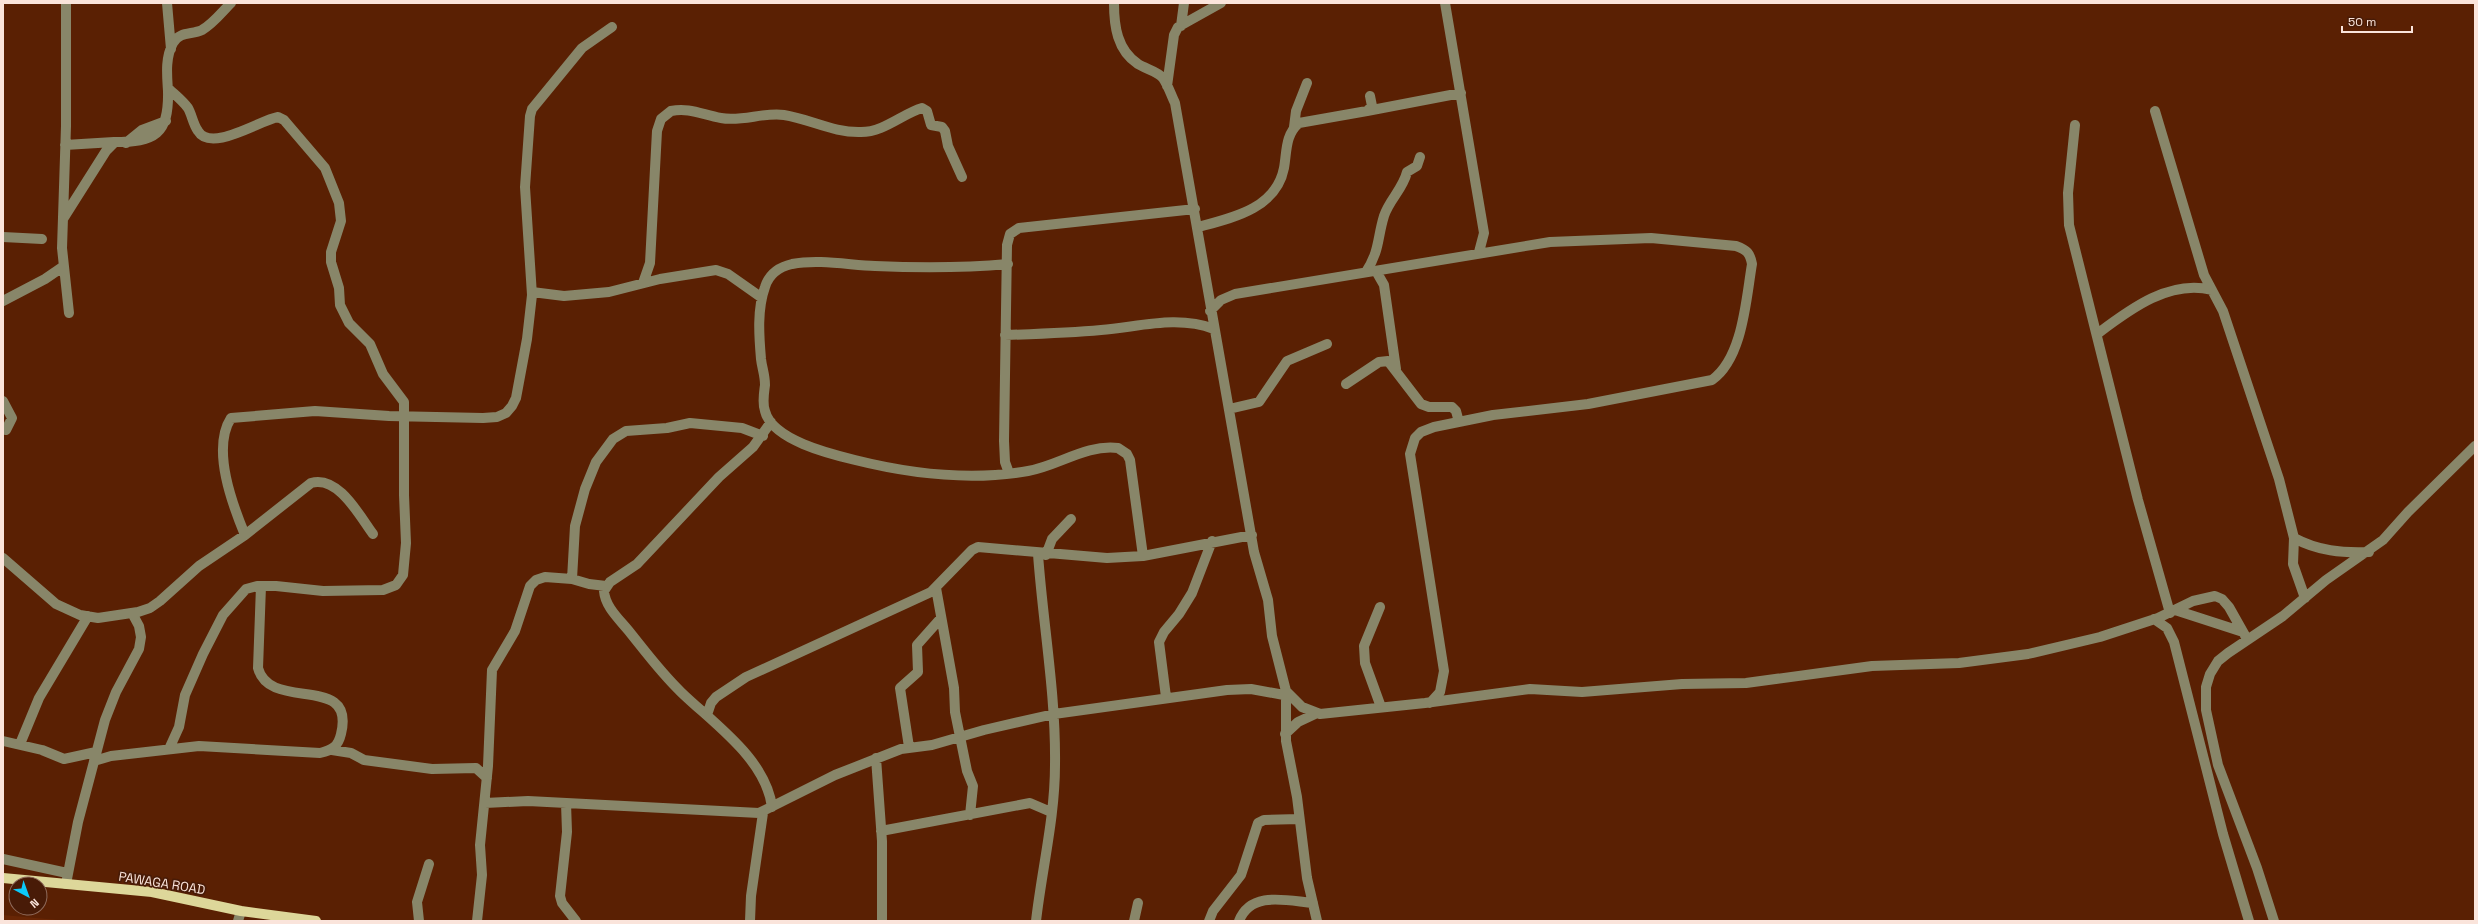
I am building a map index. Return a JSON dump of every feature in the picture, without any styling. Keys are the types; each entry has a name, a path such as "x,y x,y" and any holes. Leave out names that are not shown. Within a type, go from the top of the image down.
{"main road":[{"name":"PAWAGA ROAD","path":"3,878 152,892 240,916 316,921"}],"street":[{"path":"66,3 65,145 62,248 69,313"},
{"path":"167,3 171,49"},
{"path":"65,145 126,142 142,130 166,121 168,113 167,72 174,41 183,34 202,30 211,24 231,3"},
{"path":"1114,3 1114,19 1117,38 1121,45 1138,64 1162,78 1175,103 1195,209 1210,311 1254,552 1268,600 1272,636 1285,693 1286,734 1312,903 1317,921"},
{"path":"1181,26 1184,3"},
{"path":"1167,86 1174,35 1181,26 1221,3"},
{"path":"1444,3 1461,93 1484,233 1479,252"},
{"path":"245,535 231,501 226,479 224,457 226,431 231,418 315,411 406,416 483,418 497,417 506,413 516,398 519,386 527,339 532,292 525,187 530,116 532,109 582,48 612,27"},
{"path":"1198,227 1254,210 1272,192 1284,169 1286,146 1294,127 1296,111 1307,83"},
{"path":"168,88 187,108 202,136 220,138 237,134 264,120 278,117 284,120 325,168 331,180 341,214 341,221 331,252 332,268 339,288 340,305 349,323 370,344 383,374 399,393 404,402 406,416 403,468 406,542 403,575 396,585 383,590 323,591 261,586 246,589 223,615 202,654 185,695 179,727 169,749"},
{"path":"1294,127 1308,120 1367,111 1461,93"},
{"path":"1367,111 1372,106 1370,96"},
{"path":"643,283 651,256 657,131 661,119 670,111 693,110 721,118 735,119 783,115 849,132 863,132 878,129 922,108 927,111 931,125 942,127 945,131 948,146 962,178"},
{"path":"2155,111 2197,252 2212,290 2223,311 2279,479 2294,538 2293,564 2305,598"},
{"path":"2075,125 2068,193 2069,224 2138,500 2172,611"},
{"path":"63,220 81,188 114,142"},
{"path":"1371,272 1384,216 1388,206 1403,185 1407,172 1417,166 1420,157"},
{"path":"1009,473 1005,462 1004,441 1008,240 1016,229 1195,209"},
{"path":"3,237 42,239"},
{"path":"1210,311 1221,300 1235,294 1371,272 1479,252 1550,242 1651,238 1736,246 1744,249 1750,255 1752,264 1744,311 1731,360 1723,373 1712,380 1588,404 1493,415 1459,422 1421,432 1411,445 1410,454 1444,670 1440,692 1430,703"},
{"path":"1008,264 908,268 814,262 792,264 778,268 769,278 762,298 760,326 761,361 765,378 765,412 771,422 803,444 856,460 950,476 988,477 1029,471 1096,448 1118,448 1130,460 1143,556"},
{"path":"3,300 45,279 64,266"},
{"path":"532,292 564,296 609,292 643,283 716,270 728,274 762,298"},
{"path":"1371,272 1384,285 1396,369"},
{"path":"2097,334 2116,320 2159,295 2180,288 2199,286 2212,290"},
{"path":"1005,335 1097,331 1180,322 1202,325 1214,329"},
{"path":"1229,409 1259,402 1287,360 1327,344"},
{"path":"1346,384 1383,360 1391,363 1421,404 1430,407 1452,407 1456,411 1459,422"},
{"path":"3,401 12,418 6,430"},
{"path":"478,921 482,875 479,856 488,778 492,670 494,664 515,631 530,586 536,580 545,577 572,579 589,584 606,586 637,564 719,477 753,447 763,436 771,422"},
{"path":"572,579 575,526 585,489 596,462 613,439 626,431 666,428 690,423 742,428 763,436"},
{"path":"2274,921 2257,868 2218,765 2206,710 2206,687 2210,674 2218,661 2245,636 2283,616 2326,580 2369,552 2475,446"},
{"path":"3,558 56,604 88,616 98,618 132,613 150,608 199,566 245,535 311,483 318,481 330,483 343,495 373,534"},
{"path":"1036,921 1051,812 1055,766 1054,714 1042,554 1052,539 1071,519"},
{"path":"707,715 711,703 716,697 746,677 928,594 936,588 972,550 978,547 986,546 1042,554 1108,558 1143,556 1212,541 1252,535"},
{"path":"2294,538 2319,549 2348,553 2369,552"},
{"path":"1166,697 1159,642 1164,632 1179,614 1192,593 1212,541"},
{"path":"261,586 258,668 260,676 266,683 273,687 290,692 326,697 336,703 342,716 342,732 338,744 332,750"},
{"path":"606,586 604,597 610,607 658,668 707,715 761,774 769,789 772,807"},
{"path":"936,588 954,688 954,705 967,771 974,786 970,815"},
{"path":"1286,734 1303,718 1316,714 1430,703 1530,689 1582,692 1682,684 1746,683 1872,666 1959,663 2028,654 2100,637 2154,619 2194,601 2215,596 2222,599 2229,607 2245,636"},
{"path":"1380,607 1364,646 1365,664 1381,707"},
{"path":"2172,611 2245,636"},
{"path":"66,884 67,873 95,757 116,692 139,649 141,637 139,626 132,613"},
{"path":"20,744 39,698 88,616"},
{"path":"909,747 900,688 916,675 918,667 917,645 941,618"},
{"path":"2154,619 2167,628 2174,642 2223,834 2249,921"},
{"path":"485,803 522,801 748,814 763,813 835,774 876,758 909,747 932,746 961,736 1054,714 1166,697 1245,689 1285,693 1295,702 1316,714"},
{"path":"3,741 20,744 64,759 111,756 199,746 320,753 332,750 351,753 364,760 432,769 476,768 488,778"},
{"path":"876,758 881,831 882,921"},
{"path":"566,803 567,832 560,896 562,903 576,921"},
{"path":"881,831 1030,804 1051,812"},
{"path":"750,921 750,896 763,813"},
{"path":"1209,921 1213,911 1241,875 1258,823 1264,820 1299,819"},
{"path":"3,858 67,873"},
{"path":"419,921 417,902 429,864"},
{"path":"1239,921 1245,911 1256,902 1285,899 1312,903"},
{"path":"1134,921 1138,903"}],"shaded area":[{"path":"3,915 69,921 3,921"}]}
